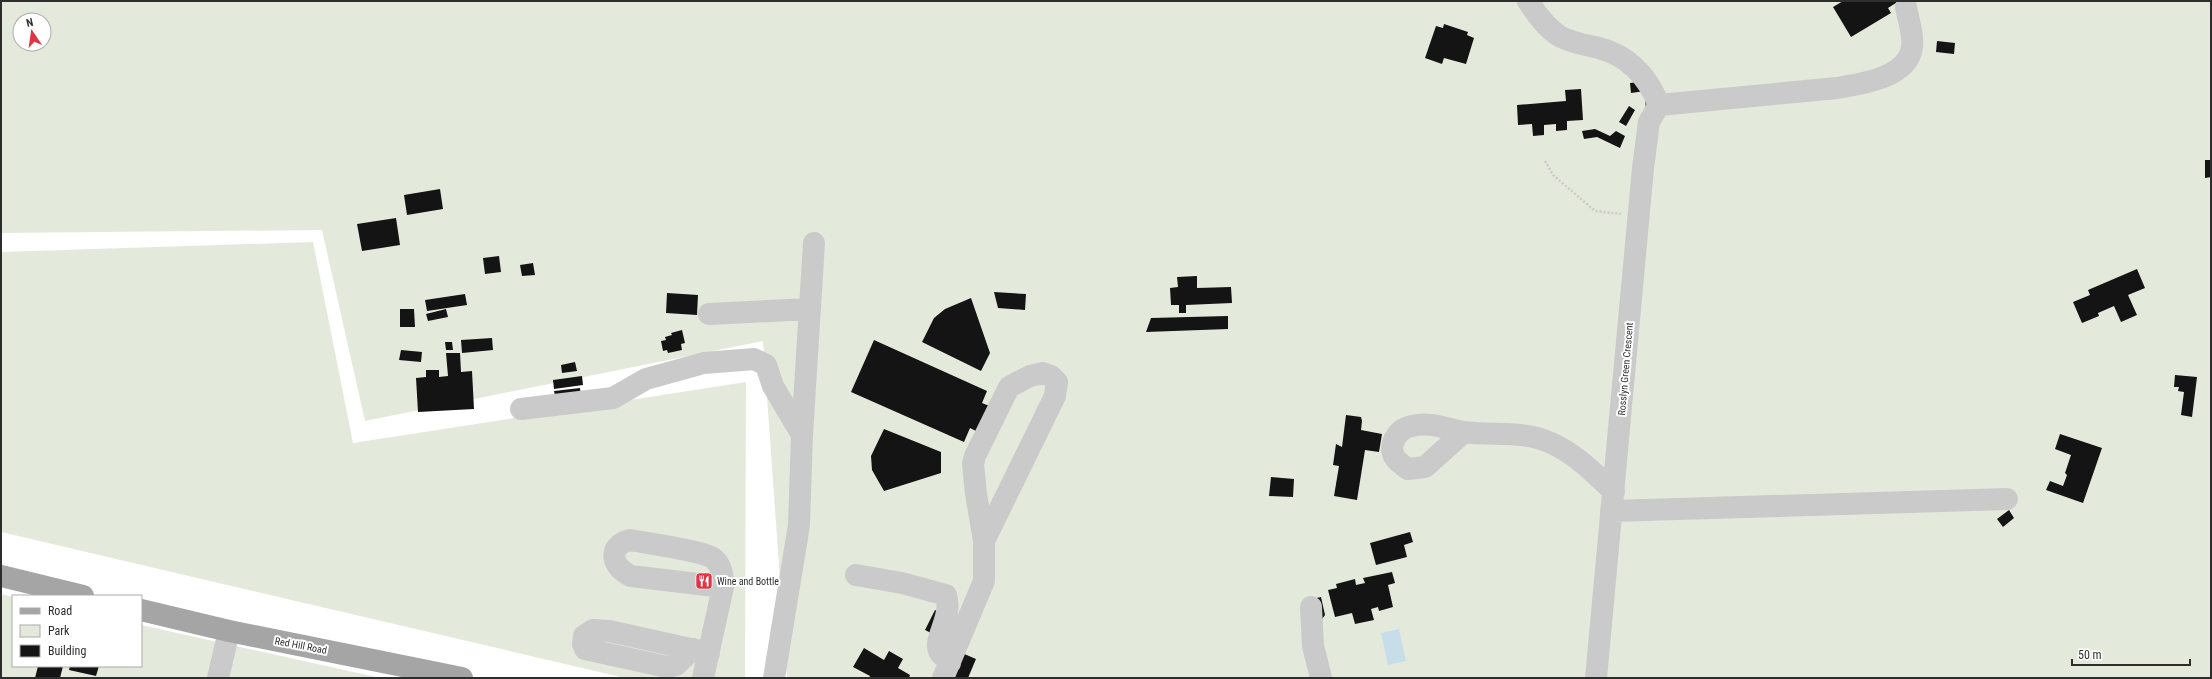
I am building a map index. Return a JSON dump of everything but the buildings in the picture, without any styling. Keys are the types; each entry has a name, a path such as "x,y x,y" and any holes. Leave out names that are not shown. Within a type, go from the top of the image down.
{"main road":[{"path":"1,576 79,595"},
{"name":"Red Hill Road","path":"142,610 229,631 462,678"}],"street":[{"path":"1528,1 1537,14 1560,36 1570,41 1615,54 1627,60 1648,81 1659,105 1837,88 1865,83 1890,75 1906,60 1912,48 1912,36 1906,7"},
{"name":"Rosslyn Green Crescent","path":"1596,678 1638,221 1650,122 1659,105"},
{"path":"774,678 799,524 802,436 814,243"},
{"path":"709,314 810,309"},
{"path":"521,408 612,398 646,379 704,363 754,359 766,364 774,386 802,436"},
{"path":"947,671 984,581 984,541 976,494 973,464 975,456 1009,387 1030,376 1043,373 1050,376 1057,382 1055,396 984,541"},
{"path":"1464,432 1526,436 1551,442 1581,461 1613,501 2008,499"},
{"path":"856,575 902,583 937,591 946,595 949,605 938,642 939,650 947,671"},
{"path":"703,678 701,651 723,587"},
{"path":"1311,607 1313,646 1321,678"},
{"path":"218,678 229,631"}],"path":[{"path":"1545,161 1553,175 1595,211 1618,213 1638,221"}],"green space":[{"path":"1,1 2211,1 2211,678 787,678 763,341 365,421 322,230 1,233"},
{"path":"313,242 353,443 746,382 745,678 625,678 1,532 1,252"},
{"path":"1,594 12,597 12,667 142,667 142,625 381,678 1,678"}],"water":[{"path":"1399,629 1406,661 1388,665 1381,633"}],"place":[{"name":"Wine and Bottle","path":"704,581"}]}
